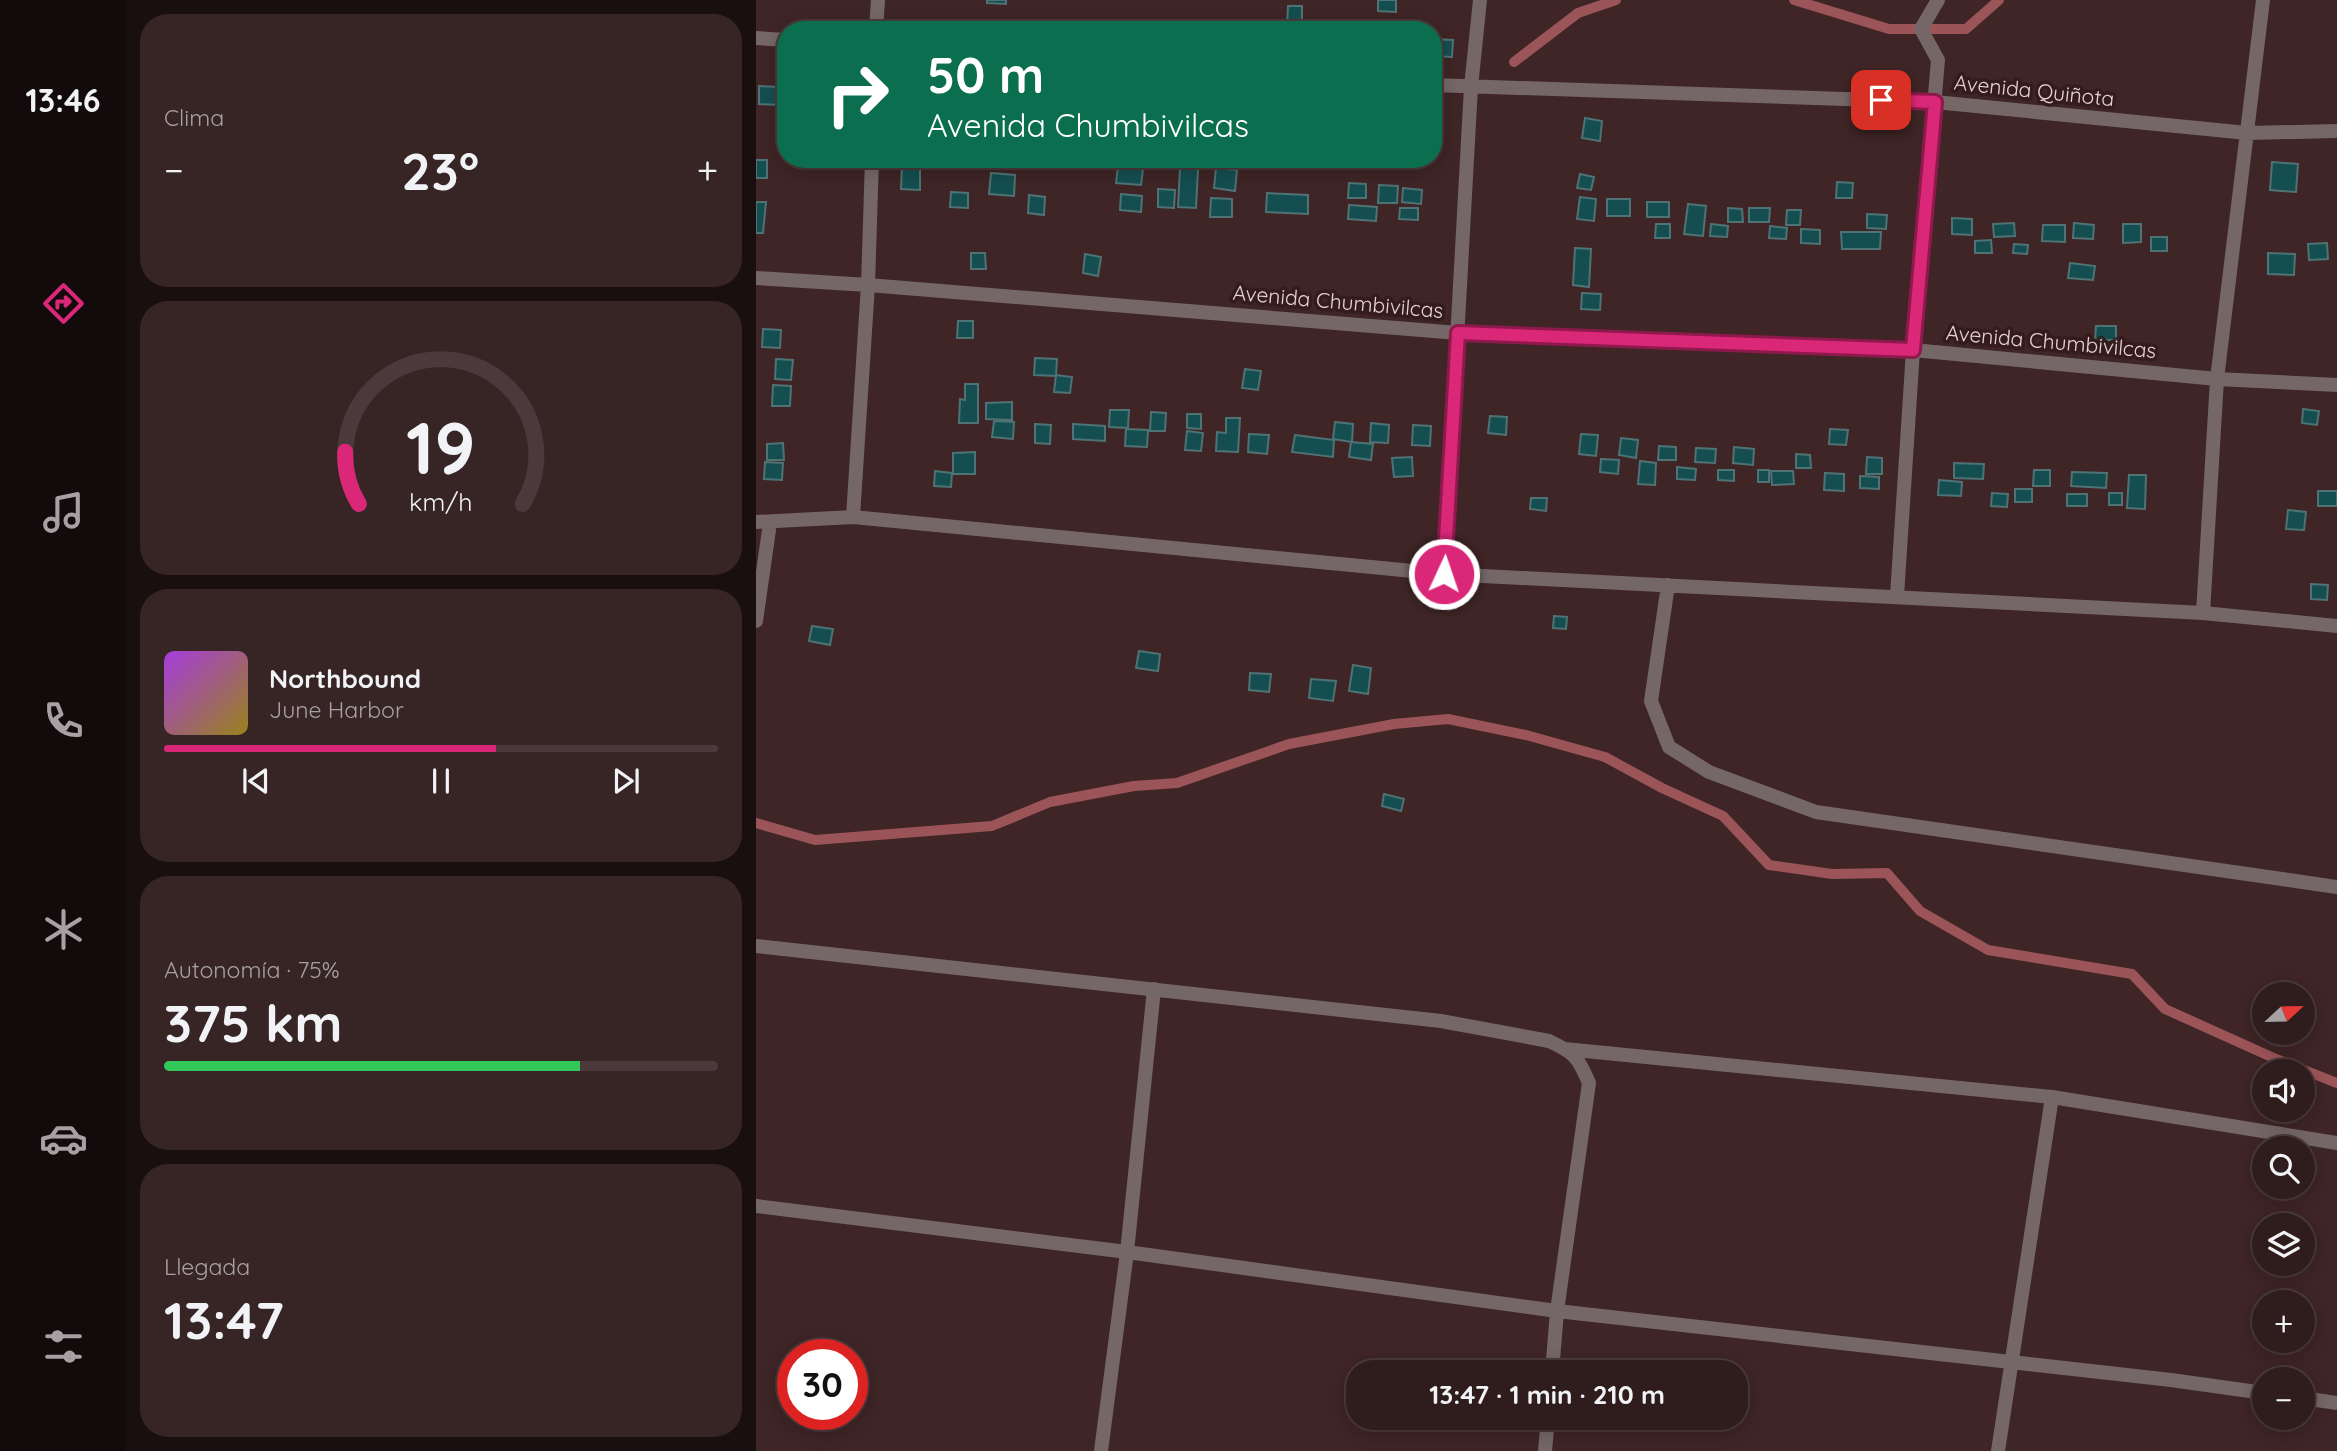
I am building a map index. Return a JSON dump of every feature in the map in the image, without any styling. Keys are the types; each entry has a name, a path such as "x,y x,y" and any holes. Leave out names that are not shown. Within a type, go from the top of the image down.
{"street":[{"path":"877,21 878,0"},
{"path":"1444,574 1471,88 1480,0"},
{"path":"1897,596 1913,350 1938,60 1921,29 1938,0"},
{"path":"2203,613 2217,379 2263,0"},
{"path":"756,38 777,39"},
{"name":"Avenida Quiñota","path":"1442,86 1935,102 2247,133 2337,131"},
{"path":"853,517 868,285 872,168"},
{"name":"Avenida Chumbivilcas","path":"756,278 1458,333 1913,350 2217,379 2337,386"},
{"path":"756,621 763,522 853,517 1444,574 2203,613 2337,626"},
{"path":"1668,585 1651,701 1669,747 1709,772 1816,811 2337,887"},
{"path":"756,947 1441,1021 1549,1041 1565,1049 1580,1060 1589,1083 1557,1311 1553,1360"},
{"path":"1101,1451 1127,1252 1153,989"},
{"path":"1565,1049 2052,1097 2337,1143"},
{"path":"1998,1451 2052,1097"},
{"path":"756,1206 1127,1252 1557,1311 2252,1391"},
{"path":"2315,1400 2337,1403"},
{"path":"1545,1451 1547,1430"}],"building":[{"path":"987,0 1006,0 1006,4 987,3"},
{"path":"1378,0 1396,0 1396,12 1378,11"},
{"path":"1288,6 1302,6 1302,21 1287,21"},
{"path":"1442,39 1453,40 1452,57 1442,56"},
{"path":"759,86 777,87 777,105 759,104"},
{"path":"1585,118 1602,121 1600,141 1582,138"},
{"path":"756,160 767,160 767,178 756,178"},
{"path":"2272,162 2298,164 2296,192 2270,190"},
{"path":"902,168 920,168 920,190 901,189"},
{"path":"1118,168 1143,169 1141,185 1116,183"},
{"path":"1180,168 1198,169 1196,208 1178,207"},
{"path":"1216,168 1237,170 1235,191 1214,188"},
{"path":"991,173 1015,175 1014,196 989,194"},
{"path":"1580,174 1594,177 1591,190 1577,188"},
{"path":"1837,182 1853,183 1852,198 1836,198"},
{"path":"1349,183 1366,184 1366,198 1348,198"},
{"path":"1379,185 1398,186 1397,203 1378,203"},
{"path":"1403,188 1422,190 1421,204 1402,202"},
{"path":"1158,189 1175,190 1174,208 1158,207"},
{"path":"951,192 968,193 968,208 950,207"},
{"path":"1267,193 1308,195 1308,214 1266,212"},
{"path":"1121,194 1142,196 1141,212 1120,210"},
{"path":"1029,195 1045,197 1044,215 1028,213"},
{"path":"1580,197 1596,199 1594,221 1577,219"},
{"path":"1211,198 1232,199 1232,217 1210,217"},
{"path":"1607,199 1630,199 1630,216 1607,216"},
{"path":"756,202 766,202 763,233 756,233"},
{"path":"1647,202 1669,202 1669,217 1647,217"},
{"path":"1688,204 1706,206 1703,236 1684,234"},
{"path":"1349,205 1377,207 1376,221 1348,219"},
{"path":"1400,208 1418,208 1418,220 1399,219"},
{"path":"1728,208 1742,209 1743,222 1728,222"},
{"path":"1749,208 1770,208 1769,222 1749,222"},
{"path":"1787,210 1801,210 1800,225 1786,225"},
{"path":"1867,214 1887,215 1886,229 1867,228"},
{"path":"1952,218 1972,219 1972,235 1952,234"},
{"path":"2014,223 2015,236 1994,237 1993,224"},
{"path":"2074,223 2094,225 2093,239 2073,238"},
{"path":"1656,224 1670,224 1670,238 1655,238"},
{"path":"1711,224 1728,226 1727,237 1710,236"},
{"path":"2123,224 2141,224 2141,242 2123,243"},
{"path":"2043,225 2065,225 2065,242 2042,241"},
{"path":"1770,226 1787,228 1786,239 1769,238"},
{"path":"1801,229 1820,230 1820,244 1801,243"},
{"path":"1841,232 1881,232 1880,249 1842,249"},
{"path":"2151,237 2167,237 2167,251 2151,251"},
{"path":"1991,240 1992,253 1975,253 1975,241"},
{"path":"2327,243 2328,259 2309,260 2308,244"},
{"path":"2014,244 2028,245 2027,254 2013,253"},
{"path":"1575,248 1591,249 1589,287 1573,285"},
{"path":"971,253 985,253 986,269 971,269"},
{"path":"2268,253 2295,254 2294,275 2268,274"},
{"path":"1085,254 1101,257 1098,276 1083,273"},
{"path":"2070,263 2095,266 2093,280 2068,278"},
{"path":"1582,293 1601,294 1600,310 1581,309"},
{"path":"958,321 973,321 973,338 957,338"},
{"path":"2096,326 2116,326 2116,340 2095,340"},
{"path":"763,329 781,330 780,348 762,347"},
{"path":"1035,358 1057,359 1056,376 1034,375"},
{"path":"776,359 793,360 791,380 775,379"},
{"path":"1245,369 1261,371 1258,390 1242,388"},
{"path":"1056,375 1072,377 1070,393 1054,392"},
{"path":"965,384 978,384 978,423 959,423 960,399 965,400"},
{"path":"773,385 791,386 790,406 772,406"},
{"path":"1012,402 1012,420 986,419 986,403"},
{"path":"2303,409 2319,411 2317,425 2302,423"},
{"path":"1110,410 1129,410 1128,428 1109,427"},
{"path":"1151,412 1166,413 1165,431 1150,431"},
{"path":"1187,414 1201,414 1201,429 1187,428"},
{"path":"1490,416 1507,417 1506,435 1488,433"},
{"path":"1226,418 1240,418 1238,452 1216,451 1217,432 1226,433"},
{"path":"994,421 1014,422 1013,439 992,437"},
{"path":"1335,422 1353,424 1352,442 1333,439"},
{"path":"1371,423 1389,425 1388,443 1370,442"},
{"path":"1035,424 1051,425 1050,444 1035,443"},
{"path":"1073,424 1105,426 1105,441 1073,439"},
{"path":"1413,425 1431,426 1430,446 1412,445"},
{"path":"1126,429 1148,430 1147,447 1125,446"},
{"path":"1830,429 1848,430 1846,445 1829,444"},
{"path":"1187,431 1203,433 1201,451 1185,450"},
{"path":"1249,434 1269,435 1267,454 1248,452"},
{"path":"1581,434 1598,435 1596,456 1579,454"},
{"path":"1295,435 1334,440 1333,457 1292,452"},
{"path":"1621,438 1638,440 1636,458 1619,455"},
{"path":"1351,442 1373,444 1371,460 1349,457"},
{"path":"783,443 784,460 767,460 767,444"},
{"path":"1659,446 1676,447 1676,460 1658,460"},
{"path":"1734,447 1754,449 1753,465 1733,463"},
{"path":"1696,448 1716,449 1715,463 1695,462"},
{"path":"975,452 975,474 953,474 953,453"},
{"path":"1796,454 1810,455 1811,468 1796,468"},
{"path":"1412,457 1413,476 1394,477 1392,458"},
{"path":"1867,457 1882,458 1882,474 1866,474"},
{"path":"1601,459 1619,460 1618,474 1600,472"},
{"path":"1640,461 1656,463 1655,485 1638,484"},
{"path":"765,462 783,463 782,480 764,479"},
{"path":"1954,463 1984,464 1983,479 1954,478"},
{"path":"1677,467 1696,469 1695,480 1677,479"},
{"path":"1718,470 1734,470 1734,481 1718,480"},
{"path":"1758,470 1769,470 1769,482 1758,482"},
{"path":"2034,470 2050,470 2050,486 2033,486"},
{"path":"935,471 952,473 951,487 934,486"},
{"path":"1771,471 1793,471 1794,484 1772,485"},
{"path":"2072,472 2107,473 2106,488 2071,486"},
{"path":"1825,473 1844,474 1844,491 1824,490"},
{"path":"2129,475 2146,475 2145,509 2127,508"},
{"path":"1860,476 1879,477 1879,489 1860,488"},
{"path":"1939,480 1962,482 1961,496 1938,495"},
{"path":"2015,489 2032,489 2032,502 2015,502"},
{"path":"2318,491 2337,491 2337,506 2318,506"},
{"path":"1992,493 2008,494 2007,507 1991,506"},
{"path":"2109,493 2122,493 2122,505 2109,505"},
{"path":"2067,494 2087,494 2087,506 2067,506"},
{"path":"1531,498 1547,498 1546,511 1530,509"},
{"path":"2288,510 2306,512 2304,530 2286,529"},
{"path":"2311,584 2328,585 2327,600 2311,599"},
{"path":"1554,616 1567,617 1566,629 1553,628"},
{"path":"812,626 833,629 830,645 809,641"},
{"path":"1139,651 1160,654 1158,671 1136,668"},
{"path":"1353,665 1371,668 1368,694 1349,691"},
{"path":"1250,673 1271,674 1269,692 1249,690"},
{"path":"1311,679 1336,681 1333,701 1309,698"},
{"path":"1384,794 1404,799 1401,811 1382,806"}],"waterway":[{"path":"1514,62 1578,13 1616,0"},
{"path":"1794,0 1889,29 1966,29 1999,0"},
{"path":"756,823 815,840 992,826 1050,802 1134,786 1177,783 1289,744 1394,724 1448,719 1526,735 1605,757 1662,788 1723,816 1769,865 1832,874 1887,873 1920,911 1988,950 2132,974 2165,1009 2337,1083"}],"route":[{"path":"1444,574 1458,333 1913,350 1935,102 1881,100"}]}
